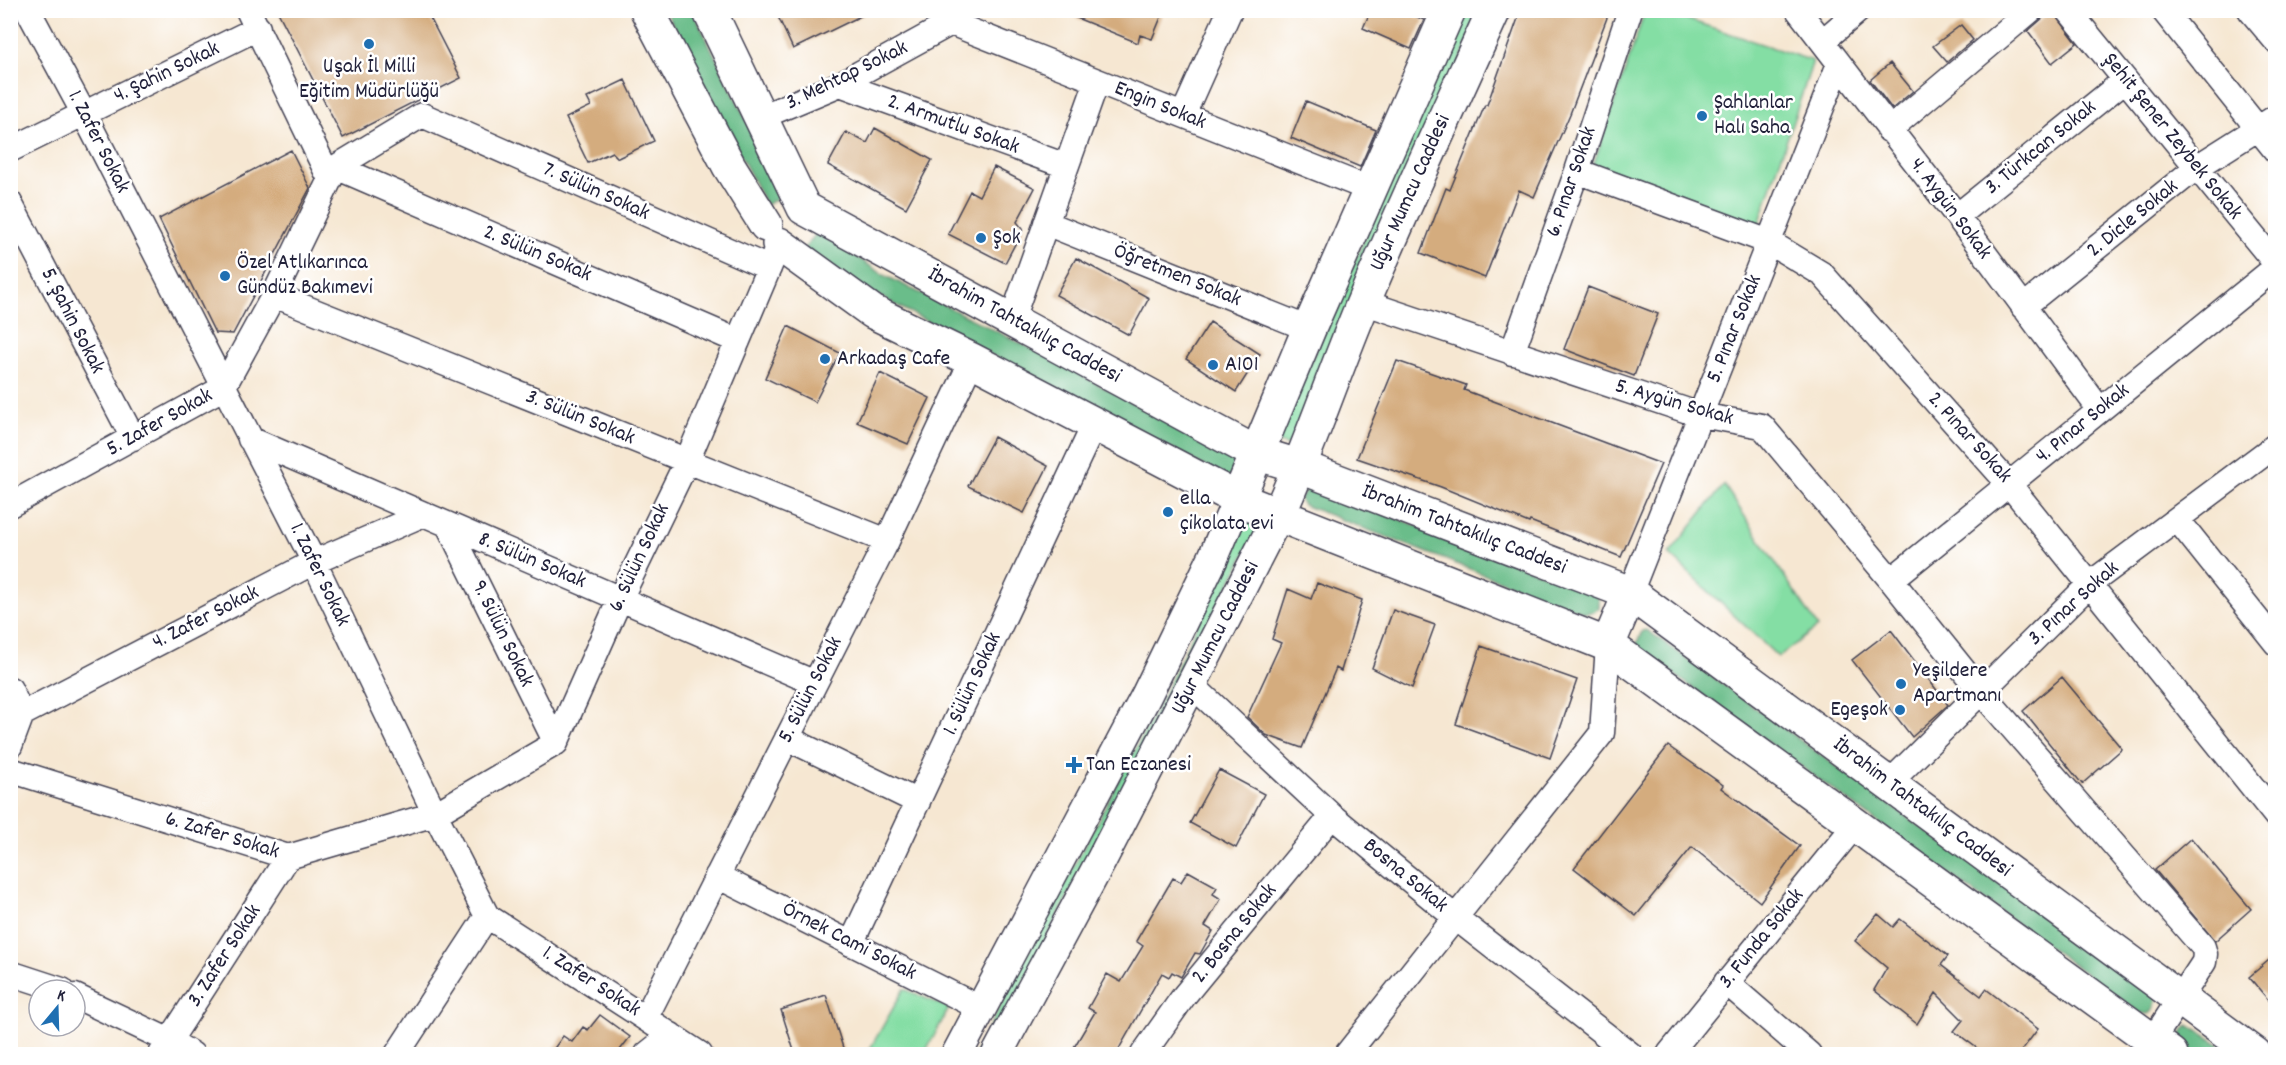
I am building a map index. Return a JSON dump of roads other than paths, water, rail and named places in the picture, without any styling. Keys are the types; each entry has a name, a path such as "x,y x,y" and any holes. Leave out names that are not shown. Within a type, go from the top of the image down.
{"main road":[{"path":"647,10 771,246 873,312 972,360 1238,499 1608,645 2162,1048"},
{"path":"709,10 810,219 810,231 803,242 791,246 771,246"},
{"name":"Uğur Mumcu Caddesi","path":"1238,499 1369,189 1449,10"},
{"name":"Uğur Mumcu Caddesi","path":"1278,516 1300,467 1364,302 1422,167 1494,10"},
{"name":"İbrahim Tahtakılıç Caddesi","path":"804,208 1256,453 1300,467 1630,593 2255,1054"},
{"path":"1608,645 1630,593"}],"street":[{"name":"1. Zafer Sokak","path":"28,10 84,114 314,562 435,814 487,916 700,1054"},
{"path":"1183,115 1230,10"},
{"name":"6. Pınar Sokak","path":"1512,353 1577,171 1630,10"},
{"name":"4. Aygün Sokak","path":"1798,10 1957,216 2100,411"},
{"path":"1823,41 1859,10"},
{"path":"1889,130 2031,10"},
{"name":"Şehit Şener Zeybek Sokak","path":"2068,10 2276,266"},
{"path":"2163,10 2266,123 2276,151"},
{"path":"2250,10 2276,41"},
{"name":"3. Mehtap Sokak","path":"761,117 840,84 955,17"},
{"name":"Engin Sokak","path":"955,17 1097,81 1369,189"},
{"name":"4. Şahin Sokak","path":"10,150 84,114 253,19"},
{"path":"253,19 333,173"},
{"name":"5. Pınar Sokak","path":"1630,593 1839,64"},
{"name":"3. Türkcan Sokak","path":"1957,216 2125,80"},
{"path":"1012,319 1097,81"},
{"name":"2. Armutlu Sokak","path":"840,84 1066,166"},
{"name":"7. Sülün Sokak","path":"333,173 422,115 771,246"},
{"name":"2. Dicle Sokak","path":"2024,307 2197,167 2266,123"},
{"name":"2. Pınar Sokak","path":"1577,171 1769,242 1822,274 2010,484 2276,816"},
{"name":"5. Zafer Sokak","path":"10,505 223,388 274,295 333,173"},
{"name":"2. Sülün Sokak","path":"333,173 738,341"},
{"name":"5. Şahin Sokak","path":"10,203 133,438"},
{"name":"Öğretmen Sokak","path":"1046,223 1309,329"},
{"name":"6. Sülün Sokak","path":"556,744 621,599 687,461 738,341 771,246"},
{"name":"4. Pınar Sokak","path":"1891,580 2276,266"},
{"name":"3. Sülün Sokak","path":"274,295 887,541"},
{"name":"5. Aygün Sokak","path":"1364,302 1701,415 1762,426 1981,692 2203,947 2204,962 2179,1000 2162,1048"},
{"name":"5. Sülün Sokak","path":"646,1017 887,541 972,360"},
{"name":"1. Sülün Sokak","path":"851,944 1094,425"},
{"name":"8. Sülün Sokak","path":"250,439 815,683"},
{"name":"3. Pınar Sokak","path":"1889,783 2091,583 2276,445"},
{"name":"Uğur Mumcu Caddesi","path":"957,1054 1146,696 1213,558 1238,499"},
{"name":"4. Zafer Sokak","path":"22,714 314,562 424,514"},
{"name":"Uğur Mumcu Caddesi","path":"997,1054 1102,859 1278,516"},
{"path":"2177,519 2276,643"},
{"name":"9. Sülün Sokak","path":"448,525 556,744"},
{"path":"1347,1054 1602,733 1608,645"},
{"name":"Bosna Sokak","path":"1192,685 1332,816 1456,918 1630,1054"},
{"path":"10,688 22,714 10,746"},
{"path":"787,738 918,802"},
{"path":"435,814 556,744"},
{"name":"6. Zafer Sokak","path":"10,770 288,857 435,814"},
{"name":"2. Bosna Sokak","path":"1143,1054 1184,996 1332,816"},
{"name":"3. Funda Sokak","path":"1670,1054 1855,825"},
{"name":"3. Zafer Sokak","path":"166,1048 288,857"},
{"name":"Örnek Cami Sokak","path":"717,876 982,1009"},
{"path":"397,1054 487,916"},
{"path":"10,973 27,979"},
{"path":"1726,982 1809,1054"},
{"path":"87,1003 166,1048 192,1054"},
{"path":"647,1054 671,1035"}],"place":[{"name":"Uşak İl Milli Eğitim Müdürlüğü","path":"369,44"},
{"name":"Şahlanlar Halı Saha","path":"1702,116"},
{"name":"Şok","path":"981,238"},
{"name":"Özel Atlıkarınca Gündüz Bakımevi","path":"225,276"},
{"name":"Arkadaş Cafe","path":"825,359"},
{"name":"A101","path":"1213,365"},
{"name":"ella çikolata evi","path":"1168,512"},
{"name":"Yeşildere Apartmanı","path":"1901,684"},
{"name":"Egeşok","path":"1900,710"},
{"name":"Tan Eczanesi","path":"1074,765"}]}
